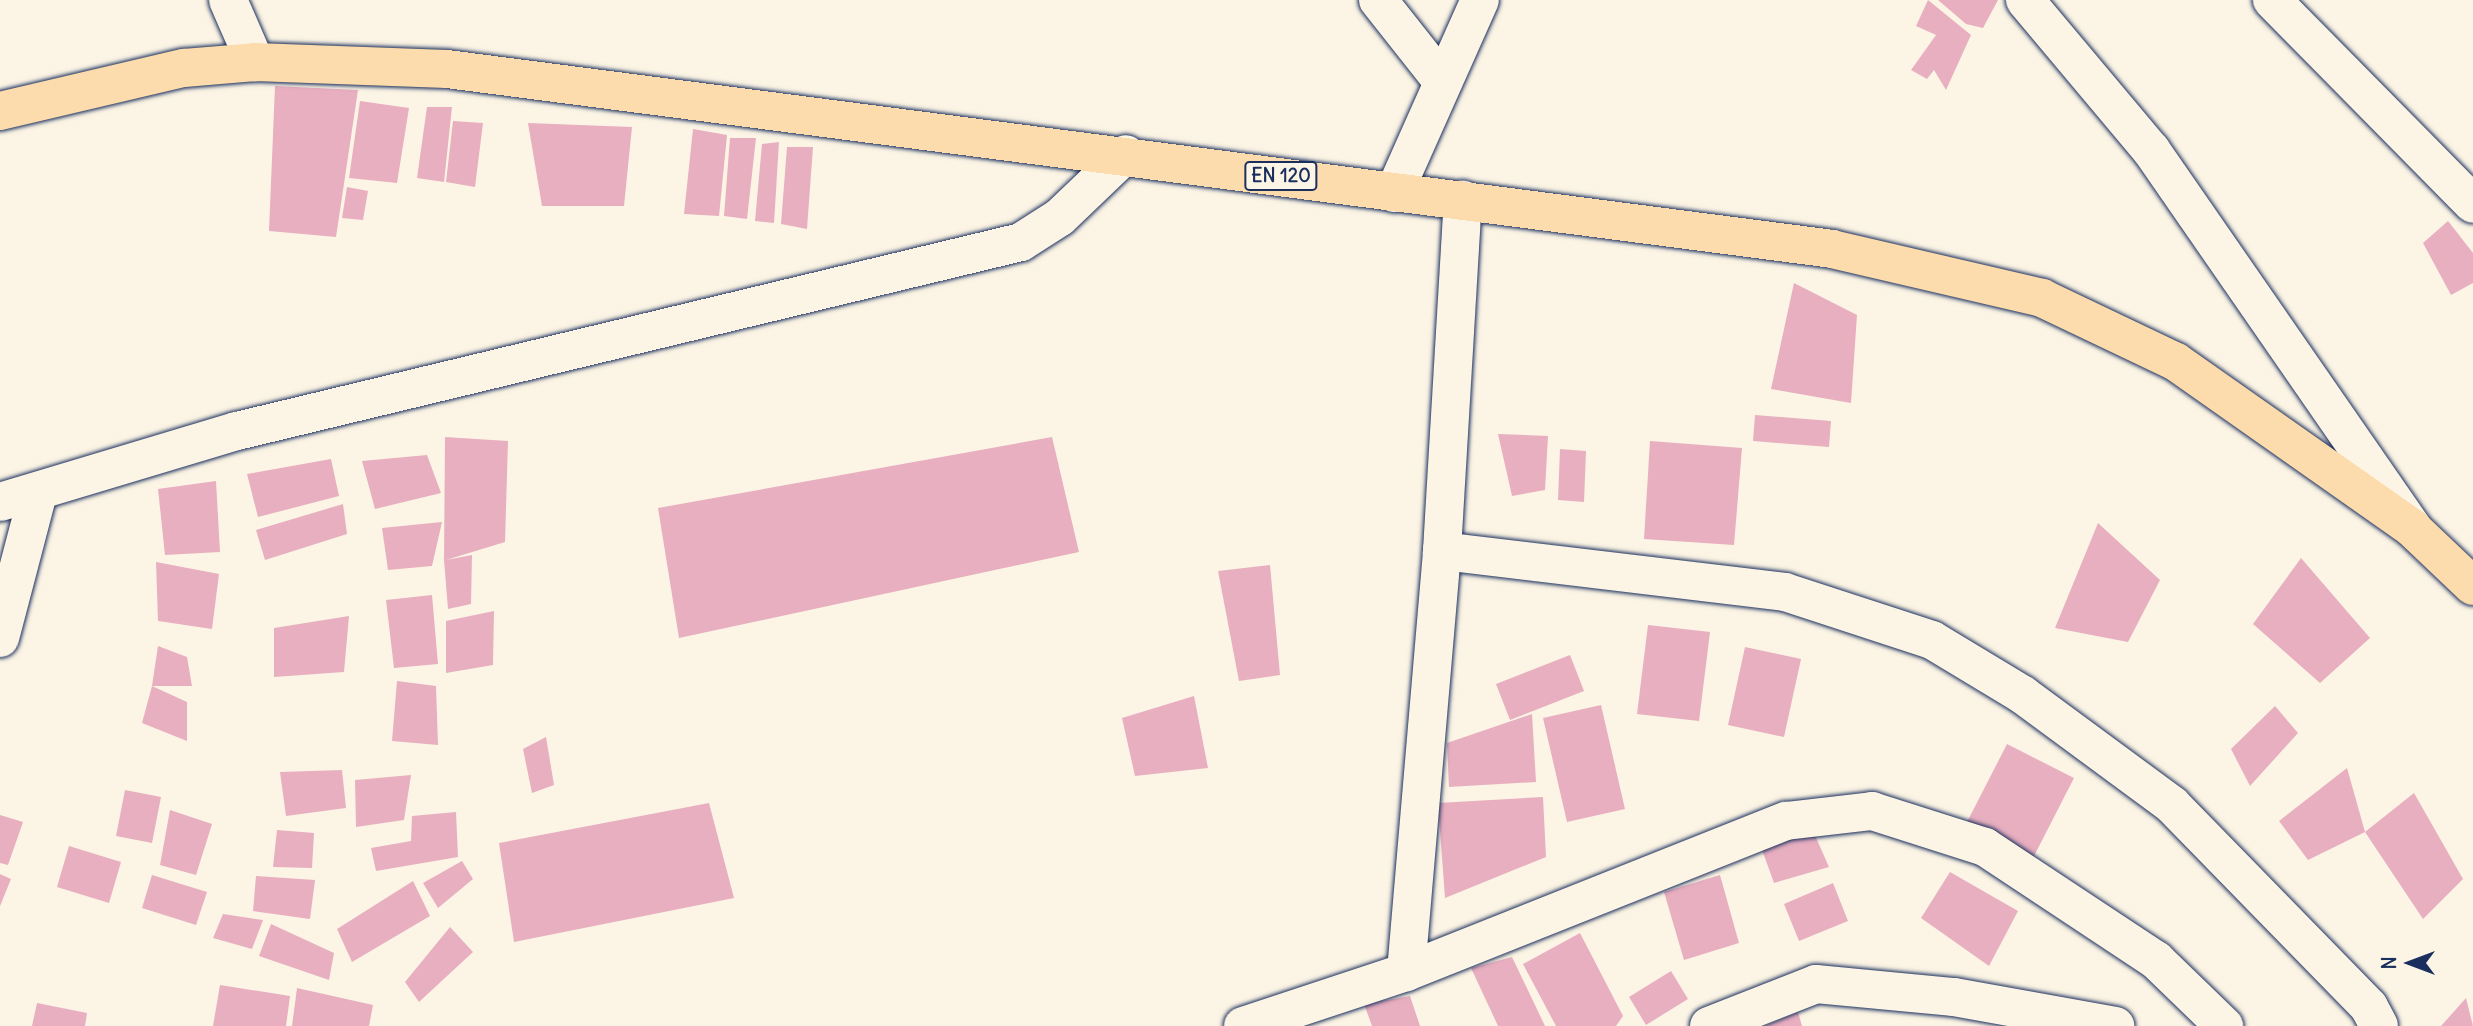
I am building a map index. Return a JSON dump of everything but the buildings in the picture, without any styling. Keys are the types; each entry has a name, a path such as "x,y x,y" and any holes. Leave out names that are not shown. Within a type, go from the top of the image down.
{"main road":[{"name":"EN 120","path":"0,111 106,82 255,62 447,69 1126,154 1394,193 1832,249 2042,298 2176,362 2412,528 2473,586"}],"street":[{"path":"228,0 255,62"},
{"path":"1378,0 1442,81"},
{"path":"1394,193 1480,0"},
{"path":"2025,0 2151,150 2412,528"},
{"path":"2272,0 2473,204"},
{"path":"0,502 38,493 237,431 1021,242 1060,217 1126,154"},
{"path":"1405,972 1443,551 1463,200"},
{"path":"0,638 38,493"},
{"path":"1443,551 1785,592 1932,640 2023,695 2172,805 2363,1020"},
{"path":"1243,1026 1405,972 1786,821 1872,811 1985,847 2156,960 2224,1026"},
{"path":"1709,1026 1816,984 1954,998 2115,1026"}]}
